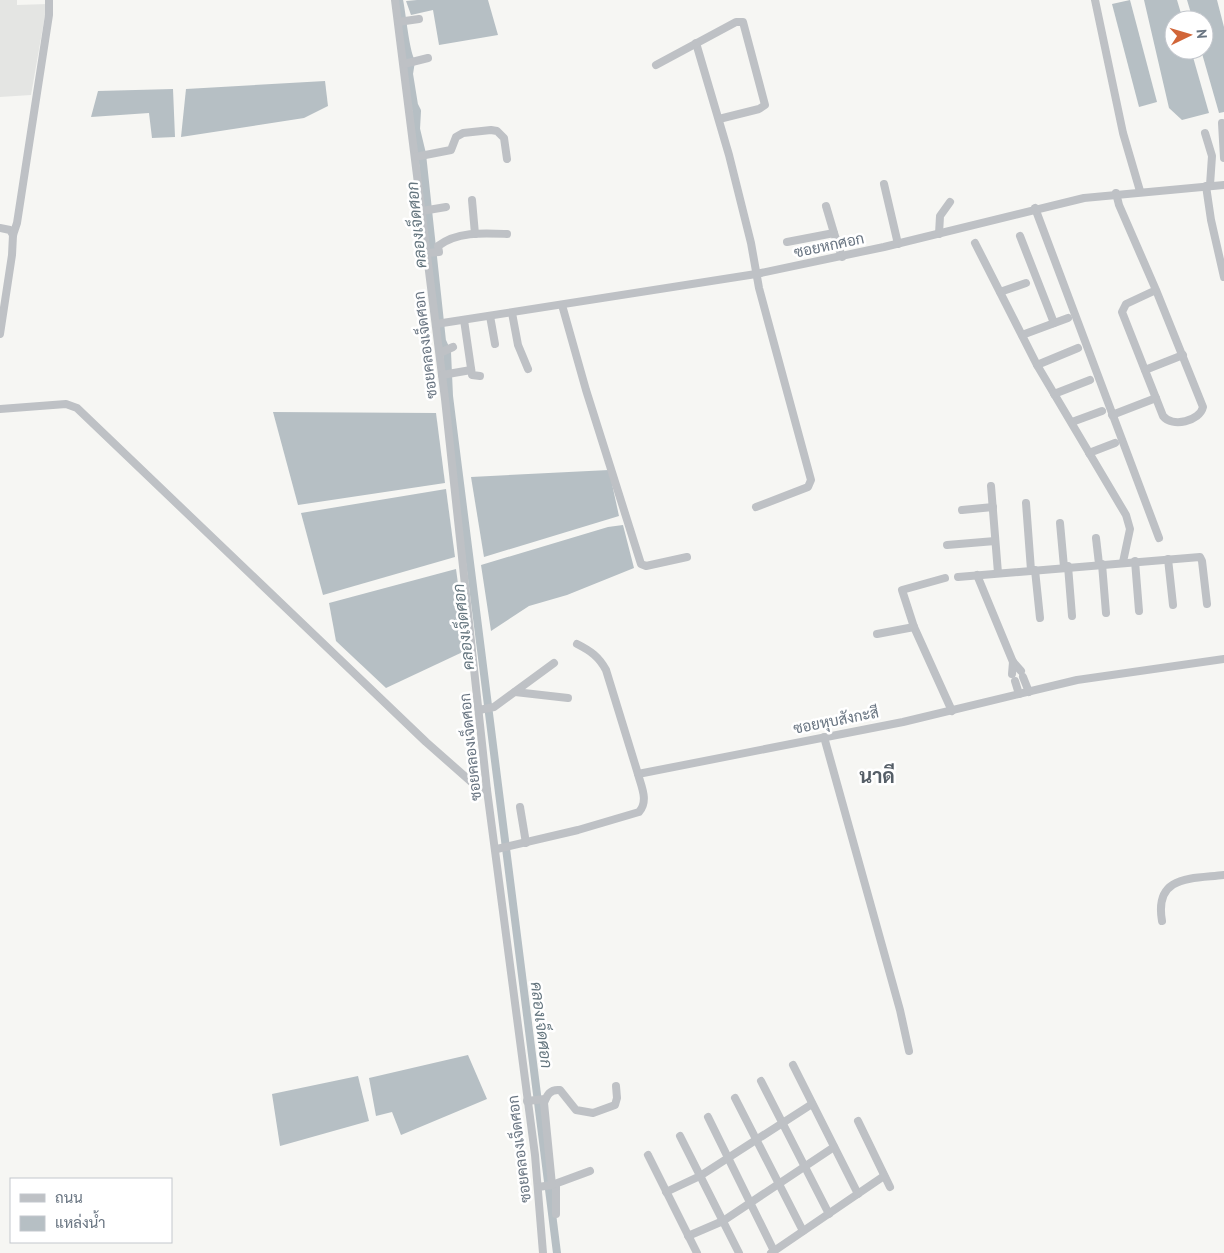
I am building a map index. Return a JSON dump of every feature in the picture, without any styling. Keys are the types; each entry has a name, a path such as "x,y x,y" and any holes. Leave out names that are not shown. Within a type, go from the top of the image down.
{"street":[{"path":"0,334 12,255 13,235 49,15 49,0"},
{"name":"ซอยคลองเจ็ดศอก","path":"395,0 403,22 405,63 422,211 431,252 436,324 446,351 484,709 488,790 502,848 528,1101 548,1186 544,1253"},
{"path":"1095,0 1123,133 1140,191"},
{"path":"403,22 419,18"},
{"path":"656,65 741,21 744,24 765,105 759,109 719,119"},
{"path":"696,43 719,119 751,243 757,281 779,356 811,484 803,490 756,507"},
{"path":"405,63 428,58"},
{"path":"1222,124 1224,158"},
{"path":"417,157 451,150 456,137 462,133 491,130 497,131 504,138 507,159"},
{"path":"1205,133 1212,156 1207,190 1224,277"},
{"path":"884,184 898,244"},
{"name":"ซอยหกศอก","path":"436,324 465,326 513,319 562,305 757,281 842,257 939,234 1117,199 1140,191 1207,190 1224,184"},
{"path":"1117,199 1156,290 1183,355 1203,407 1198,415 1181,422 1171,423 1163,416 1123,308 1156,290"},
{"path":"472,200 475,234"},
{"path":"939,234 940,216 950,202"},
{"path":"826,206 842,257"},
{"path":"422,211 446,207"},
{"path":"1037,214 1159,538"},
{"path":"0,228 10,230 13,235"},
{"path":"787,242 834,233"},
{"path":"431,252 439,252 438,246 442,242 475,234 507,234"},
{"path":"1020,236 1054,323"},
{"path":"975,243 1038,365 1128,522 1129,533 1123,562"},
{"path":"1000,292 1026,283"},
{"path":"562,305 586,390 642,564 646,566 687,557"},
{"path":"1022,335 1068,318"},
{"path":"513,319 518,344 528,369"},
{"path":"491,322 495,344"},
{"path":"465,326 474,377 480,376"},
{"path":"1038,365 1078,348"},
{"path":"1145,370 1183,355"},
{"path":"447,374 472,370"},
{"path":"1054,394 1090,380"},
{"path":"1112,415 1156,398"},
{"path":"0,409 66,404 76,408 426,742 477,787 488,790"},
{"path":"1072,422 1102,411"},
{"path":"1089,452 1116,443"},
{"path":"991,486 998,573"},
{"path":"1026,503 1040,618"},
{"path":"962,510 993,507"},
{"path":"1060,523 1072,616"},
{"path":"1096,538 1106,613"},
{"path":"947,544 995,541"},
{"path":"958,577 1135,561 1201,558 1207,604"},
{"path":"1168,559 1173,605"},
{"path":"1135,561 1139,611"},
{"path":"977,575 1013,662 1022,674 1029,692"},
{"path":"946,578 902,590 914,627 952,711"},
{"path":"877,634 914,627"},
{"path":"502,848 639,812 644,805 638,774 606,670 600,660 590,650 577,644"},
{"name":"ซอยหุบสังกะสี","path":"638,774 825,741 1018,694 1093,678 1224,659"},
{"path":"1013,662 1018,694"},
{"path":"484,709 515,692 554,663"},
{"path":"515,692 568,698"},
{"path":"825,741 900,1010 909,1051"},
{"path":"520,807 526,843"},
{"path":"1162,921 1161,901 1166,888 1175,882 1224,875"},
{"path":"793,1066 858,1194"},
{"path":"761,1081 829,1214"},
{"path":"556,1214 548,1186 543,1100 547,1094 556,1089 560,1090 576,1110 593,1113 615,1105 617,1098 616,1086"},
{"path":"736,1098 802,1231"},
{"path":"528,1101 543,1100"},
{"path":"666,1192 700,1176 812,1104"},
{"path":"708,1117 750,1201 772,1252 884,1176"},
{"path":"858,1121 890,1187"},
{"path":"680,1136 739,1253"},
{"path":"688,1236 723,1221 834,1146"},
{"path":"648,1155 696,1253"},
{"path":"548,1186 590,1171"}],"shaded area":[{"path":"0,0 17,0 17,5 47,4 31,95 0,97"}],"water":[{"path":"488,0 498,35 439,45 433,10 411,15 406,1"},
{"path":"1130,0 1157,102 1139,107 1112,4"},
{"path":"1144,0 1177,0 1180,10 1164,10 1164,60 1194,60 1209,113 1182,120 1169,108"},
{"path":"1187,0 1217,0 1224,27 1224,112 1219,113 1204,60 1214,60 1214,10 1190,10"},
{"path":"325,81 328,106 304,118 181,137 186,89"},
{"path":"173,89 175,137 152,138 149,113 91,117 98,91"},
{"path":"273,412 436,413 445,483 298,505"},
{"path":"609,470 619,516 484,557 471,477"},
{"path":"446,489 455,557 323,595 301,513"},
{"path":"623,525 634,568 567,595 529,606 491,631 481,565 608,527"},
{"path":"456,569 467,650 386,688 336,641 329,603"},
{"path":"468,1055 487,1099 401,1135 392,1112 376,1116 369,1078"},
{"path":"358,1076 369,1121 280,1146 272,1094"}],"waterway":[{"name":"คลองเจ็ดศอก","path":"399,0 405,42 411,61 409,74 414,105 417,111 416,129 422,154 442,341 447,352 449,396 557,1253"}],"district":[{"name":"นาดี","path":"877,776"}]}
